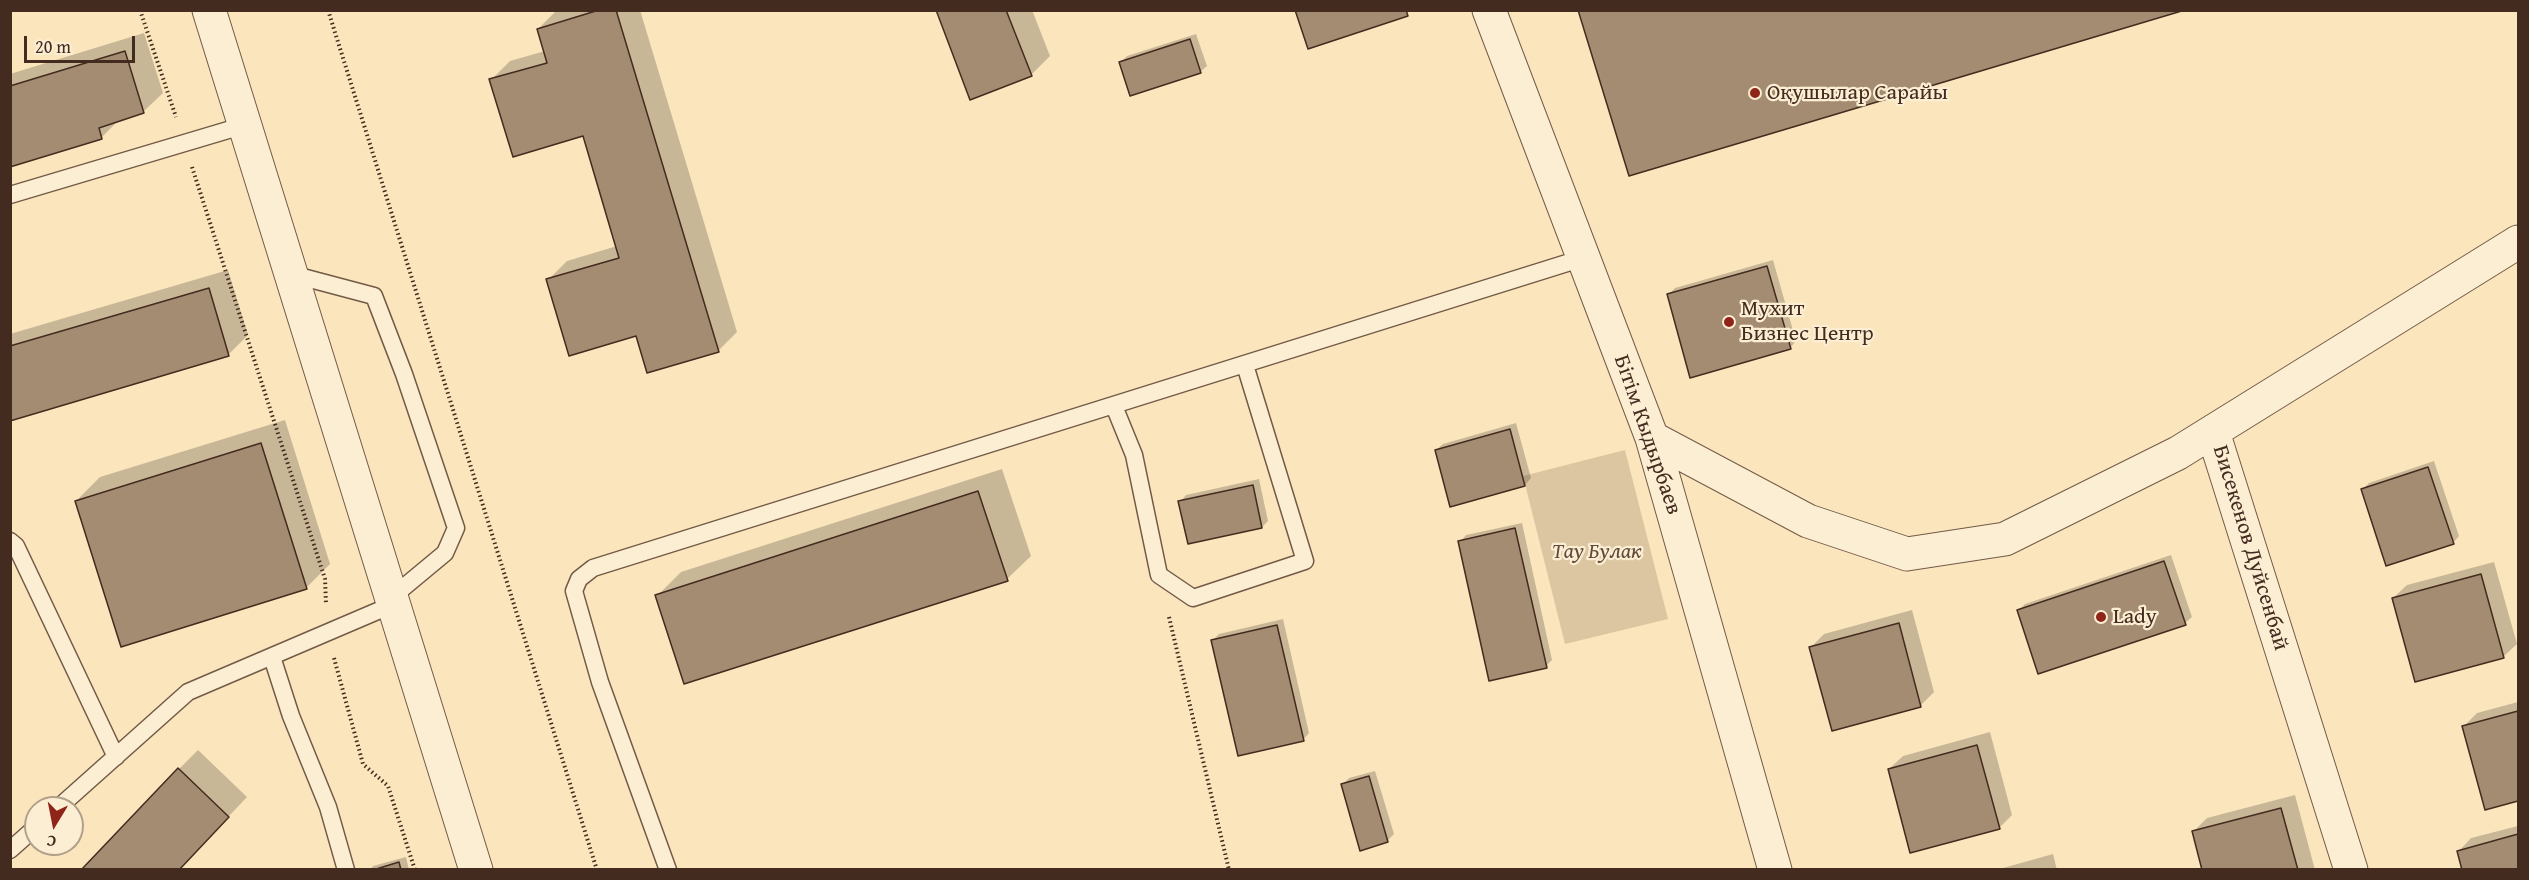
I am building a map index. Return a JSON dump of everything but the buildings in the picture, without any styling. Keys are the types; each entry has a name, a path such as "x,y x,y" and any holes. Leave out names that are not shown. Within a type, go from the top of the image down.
{"street":[{"path":"209,10 476,870"},
{"name":"Бiтiм Кыдырбаев","path":"1489,10 1652,438 1776,870"},
{"name":"Бисекенов Дуйсенбай","path":"2351,870 2213,432 2518,242"},
{"path":"1652,438 1808,521 1907,554 2005,539 2178,453 2213,432"}],"lane":[{"path":"10,195 245,125"},
{"path":"668,870 600,682 574,591 579,579 592,568 1583,258"},
{"path":"72,796 188,692 327,633 393,601 445,553 456,528 404,374 374,296 291,274"},
{"path":"1114,406 1134,455 1159,575 1193,598 1305,561 1245,365"},
{"path":"10,542 16,546 116,757"},
{"path":"272,657 291,716 328,807 346,870"},
{"path":"10,850 24,838"}],"path":[{"path":"140,10 325,579 327,633 363,764 388,786 415,870"},
{"path":"328,10 597,870"},
{"path":"1159,575 1229,870"}],"green space":[{"name":"Тау Булак","path":"1625,450 1668,619 1565,644 1523,476"}],"place":[{"name":"Оқушылар Сарайы","path":"1755,93"},
{"name":"Мухит Бизнес Центр","path":"1729,322"},
{"name":"Lady","path":"2101,617"}]}
